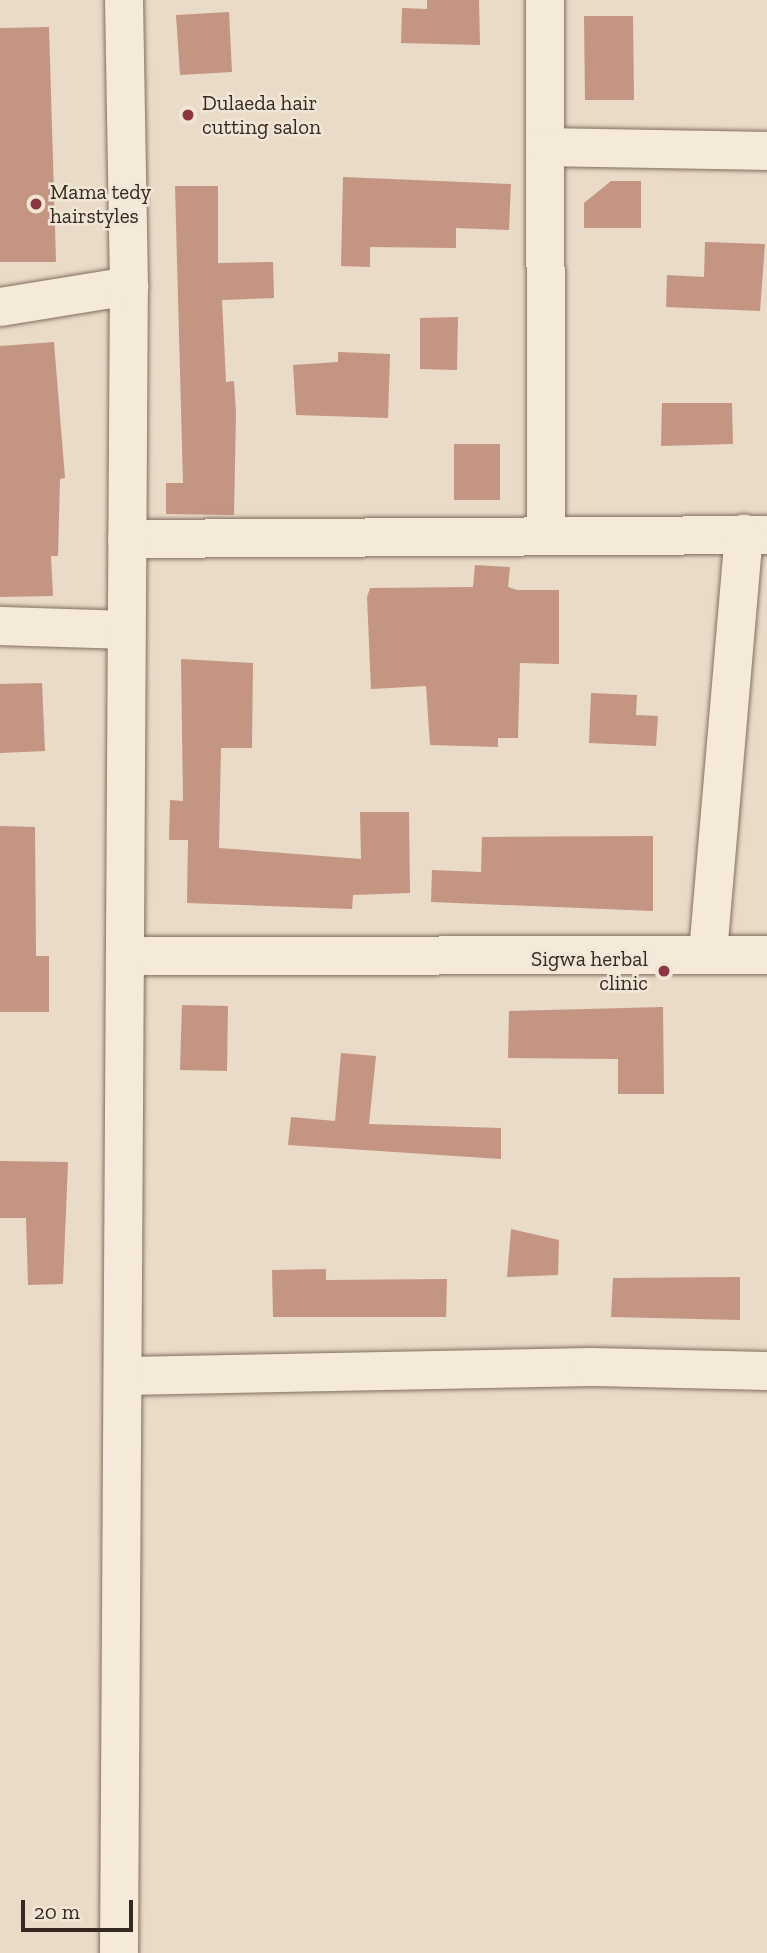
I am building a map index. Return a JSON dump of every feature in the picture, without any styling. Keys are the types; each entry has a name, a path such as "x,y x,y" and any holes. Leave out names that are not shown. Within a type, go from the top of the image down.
{"street":[{"path":"119,1953 126,1376 129,286 124,0"},
{"path":"545,0 546,532"},
{"path":"546,147 767,151"},
{"path":"0,307 129,286"},
{"path":"127,539 546,532 755,535 708,953"},
{"path":"0,626 126,629"},
{"path":"127,956 767,955"},
{"path":"126,1376 591,1367 767,1371"}],"building":[{"path":"427,0 479,0 480,45 401,43 402,8 427,9"},
{"path":"229,12 232,72 180,75 176,15"},
{"path":"584,16 633,16 634,100 585,100"},
{"path":"49,27 56,262 0,262 0,28"},
{"path":"343,177 511,184 509,230 456,228 456,248 370,247 370,267 341,266"},
{"path":"611,181 641,181 641,228 584,228 584,203"},
{"path":"175,186 218,186 218,263 273,262 274,298 222,300 226,382 234,381 236,413 234,515 166,514 166,483 183,483"},
{"path":"705,242 765,244 760,311 666,307 667,275 704,277"},
{"path":"458,317 457,370 420,369 420,318"},
{"path":"54,342 65,478 60,479 58,556 51,556 53,596 0,597 0,346"},
{"path":"338,352 390,354 388,418 296,415 293,365 338,362"},
{"path":"662,403 732,403 733,444 661,446"},
{"path":"454,444 500,444 500,500 454,500"},
{"path":"475,565 510,567 508,587 517,590 559,590 559,664 520,663 518,738 498,738 498,747 430,745 426,686 371,689 367,597 370,588 473,587"},
{"path":"181,659 253,663 252,748 221,748 219,848 361,859 360,812 409,812 410,893 353,895 352,909 187,903 188,840 169,840 170,800 183,801"},
{"path":"42,683 45,751 0,753 0,684"},
{"path":"591,693 637,695 636,715 658,716 656,746 589,743"},
{"path":"0,826 35,827 36,956 49,956 49,1012 0,1012"},
{"path":"653,836 653,911 431,902 432,870 481,872 482,837"},
{"path":"182,1005 228,1006 227,1071 180,1070"},
{"path":"663,1007 664,1094 618,1094 618,1059 508,1058 509,1011"},
{"path":"341,1053 376,1056 369,1124 501,1128 501,1159 288,1145 291,1117 335,1121"},
{"path":"0,1161 68,1162 63,1284 28,1285 26,1218 0,1218"},
{"path":"511,1229 559,1240 558,1275 507,1277"},
{"path":"326,1269 326,1280 447,1279 446,1317 273,1317 272,1270"},
{"path":"740,1277 740,1320 611,1317 613,1278"}],"place":[{"name":"Dulaeda hair cutting salon","path":"188,115"},
{"name":"Mama tedy hairstyles","path":"36,204"},
{"name":"Sigwa herbal clinic","path":"664,971"}]}
